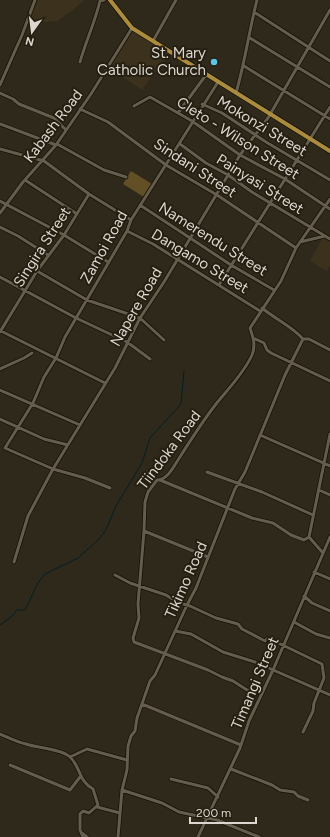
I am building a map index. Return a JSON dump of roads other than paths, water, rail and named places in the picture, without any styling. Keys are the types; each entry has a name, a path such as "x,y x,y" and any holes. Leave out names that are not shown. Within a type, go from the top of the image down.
{"main road":[{"path":"110,0 132,28 330,151"}],"street":[{"path":"0,85 22,35 34,0"},
{"path":"80,62 85,45 95,24 100,1 104,0"},
{"path":"153,41 176,0"},
{"path":"236,93 244,66 244,53 250,38 257,0"},
{"name":"Napere Road","path":"14,562 28,516 53,469 105,383 140,318 177,260 240,155 270,114 295,67 310,47 319,26 330,10"},
{"path":"254,12 330,61"},
{"name":"Kabash Road","path":"0,213 25,180 44,161 57,144 132,28"},
{"path":"250,38 295,67 330,87"},
{"path":"244,66 330,119"},
{"path":"178,113 206,75"},
{"name":"Zamoi Road","path":"5,448 33,403 44,377 56,358 60,346 127,231 131,220 180,144 202,104 218,82"},
{"path":"0,93 14,99 19,104 54,118 66,130"},
{"name":"Cleto - Wilson Street","path":"134,106 150,97 192,121 240,155 285,179 330,209"},
{"name":"Mokonzi Street","path":"202,104 222,112 256,135 330,180"},
{"path":"219,285 330,107"},
{"name":"Sindani Street","path":"80,109 108,122 166,166 216,195 296,248"},
{"path":"0,124 57,144 104,170 126,177"},
{"name":"Painyasi Street","path":"180,144 206,163 228,175 252,192 330,240"},
{"path":"0,149 44,161 89,194 131,220"},
{"path":"25,180 77,214"},
{"name":"Singira Street","path":"0,331 48,255 64,235 89,194"},
{"path":"261,309 284,276 296,248 330,199"},
{"path":"0,201 64,235 108,262"},
{"name":"Namerendu Street","path":"140,205 231,265 274,290"},
{"path":"0,227 18,236 48,255"},
{"name":"Dangamo Street","path":"127,231 261,309 296,331 303,338 309,339 330,350"},
{"path":"300,242 325,236"},
{"path":"37,272 87,300 140,318 164,340"},
{"path":"0,277 76,318 127,342 150,359"},
{"name":"Tiindoka Road","path":"165,653 134,642 133,638 139,618 139,586 145,502 148,492 157,480 160,480 168,474 216,404 227,393 251,357 254,350 254,338 250,328 261,309"},
{"path":"0,331 105,383"},
{"path":"254,338 264,343 267,350 330,381"},
{"name":"Tikimo Road","path":"118,837 122,790 127,770 128,746 131,736 135,731 150,681 155,675 186,605 196,588 238,483 245,472 291,362 303,338"},
{"path":"0,369 32,353"},
{"path":"0,390 33,403 80,425"},
{"path":"0,419 18,428 30,431 44,439 68,445"},
{"path":"260,434 299,451 307,457 325,462 330,466"},
{"path":"309,537 330,434"},
{"path":"0,445 53,469 84,478 110,488"},
{"path":"207,472 238,483 313,515"},
{"path":"160,480 252,518 273,523 291,535 304,540 309,537"},
{"path":"319,490 330,495"},
{"path":"144,531 208,557"},
{"path":"309,537 323,553"},
{"name":"Timangi Street","path":"198,837 231,769 249,721 273,670 330,537"},
{"path":"325,548 330,550"},
{"path":"314,572 330,579"},
{"path":"115,575 139,586 166,595 177,602 220,620 238,624 242,629 257,635 262,640 265,641 268,638 322,664 324,678 314,703 314,711 303,732"},
{"path":"304,596 312,603 330,611"},
{"path":"294,622 316,634 330,638"},
{"path":"175,631 191,634 223,652 273,670 330,695"},
{"path":"165,653 233,681 247,690 262,693"},
{"path":"142,704 241,745"},
{"path":"0,734 27,745 39,746 70,757 79,771 80,777 86,785 94,789 97,808"},
{"path":"70,757 87,750 127,760"},
{"path":"10,765 70,790 80,777"},
{"path":"231,769 272,785 280,790 294,792 298,796 308,800"},
{"path":"171,779 208,788 218,797"},
{"path":"122,790 162,803 179,812 197,817 208,817 259,837"},
{"path":"87,837 83,835 80,830 80,814 83,812 89,813 97,808 120,813"}],"waterway":[{"path":"0,625 11,617 17,610 25,610 38,583 45,574 78,558 99,539 106,530 116,506 142,463 150,438 181,404 184,371"}],"place":[{"name":"St. Mary Catholic Church","path":"214,62"}]}
